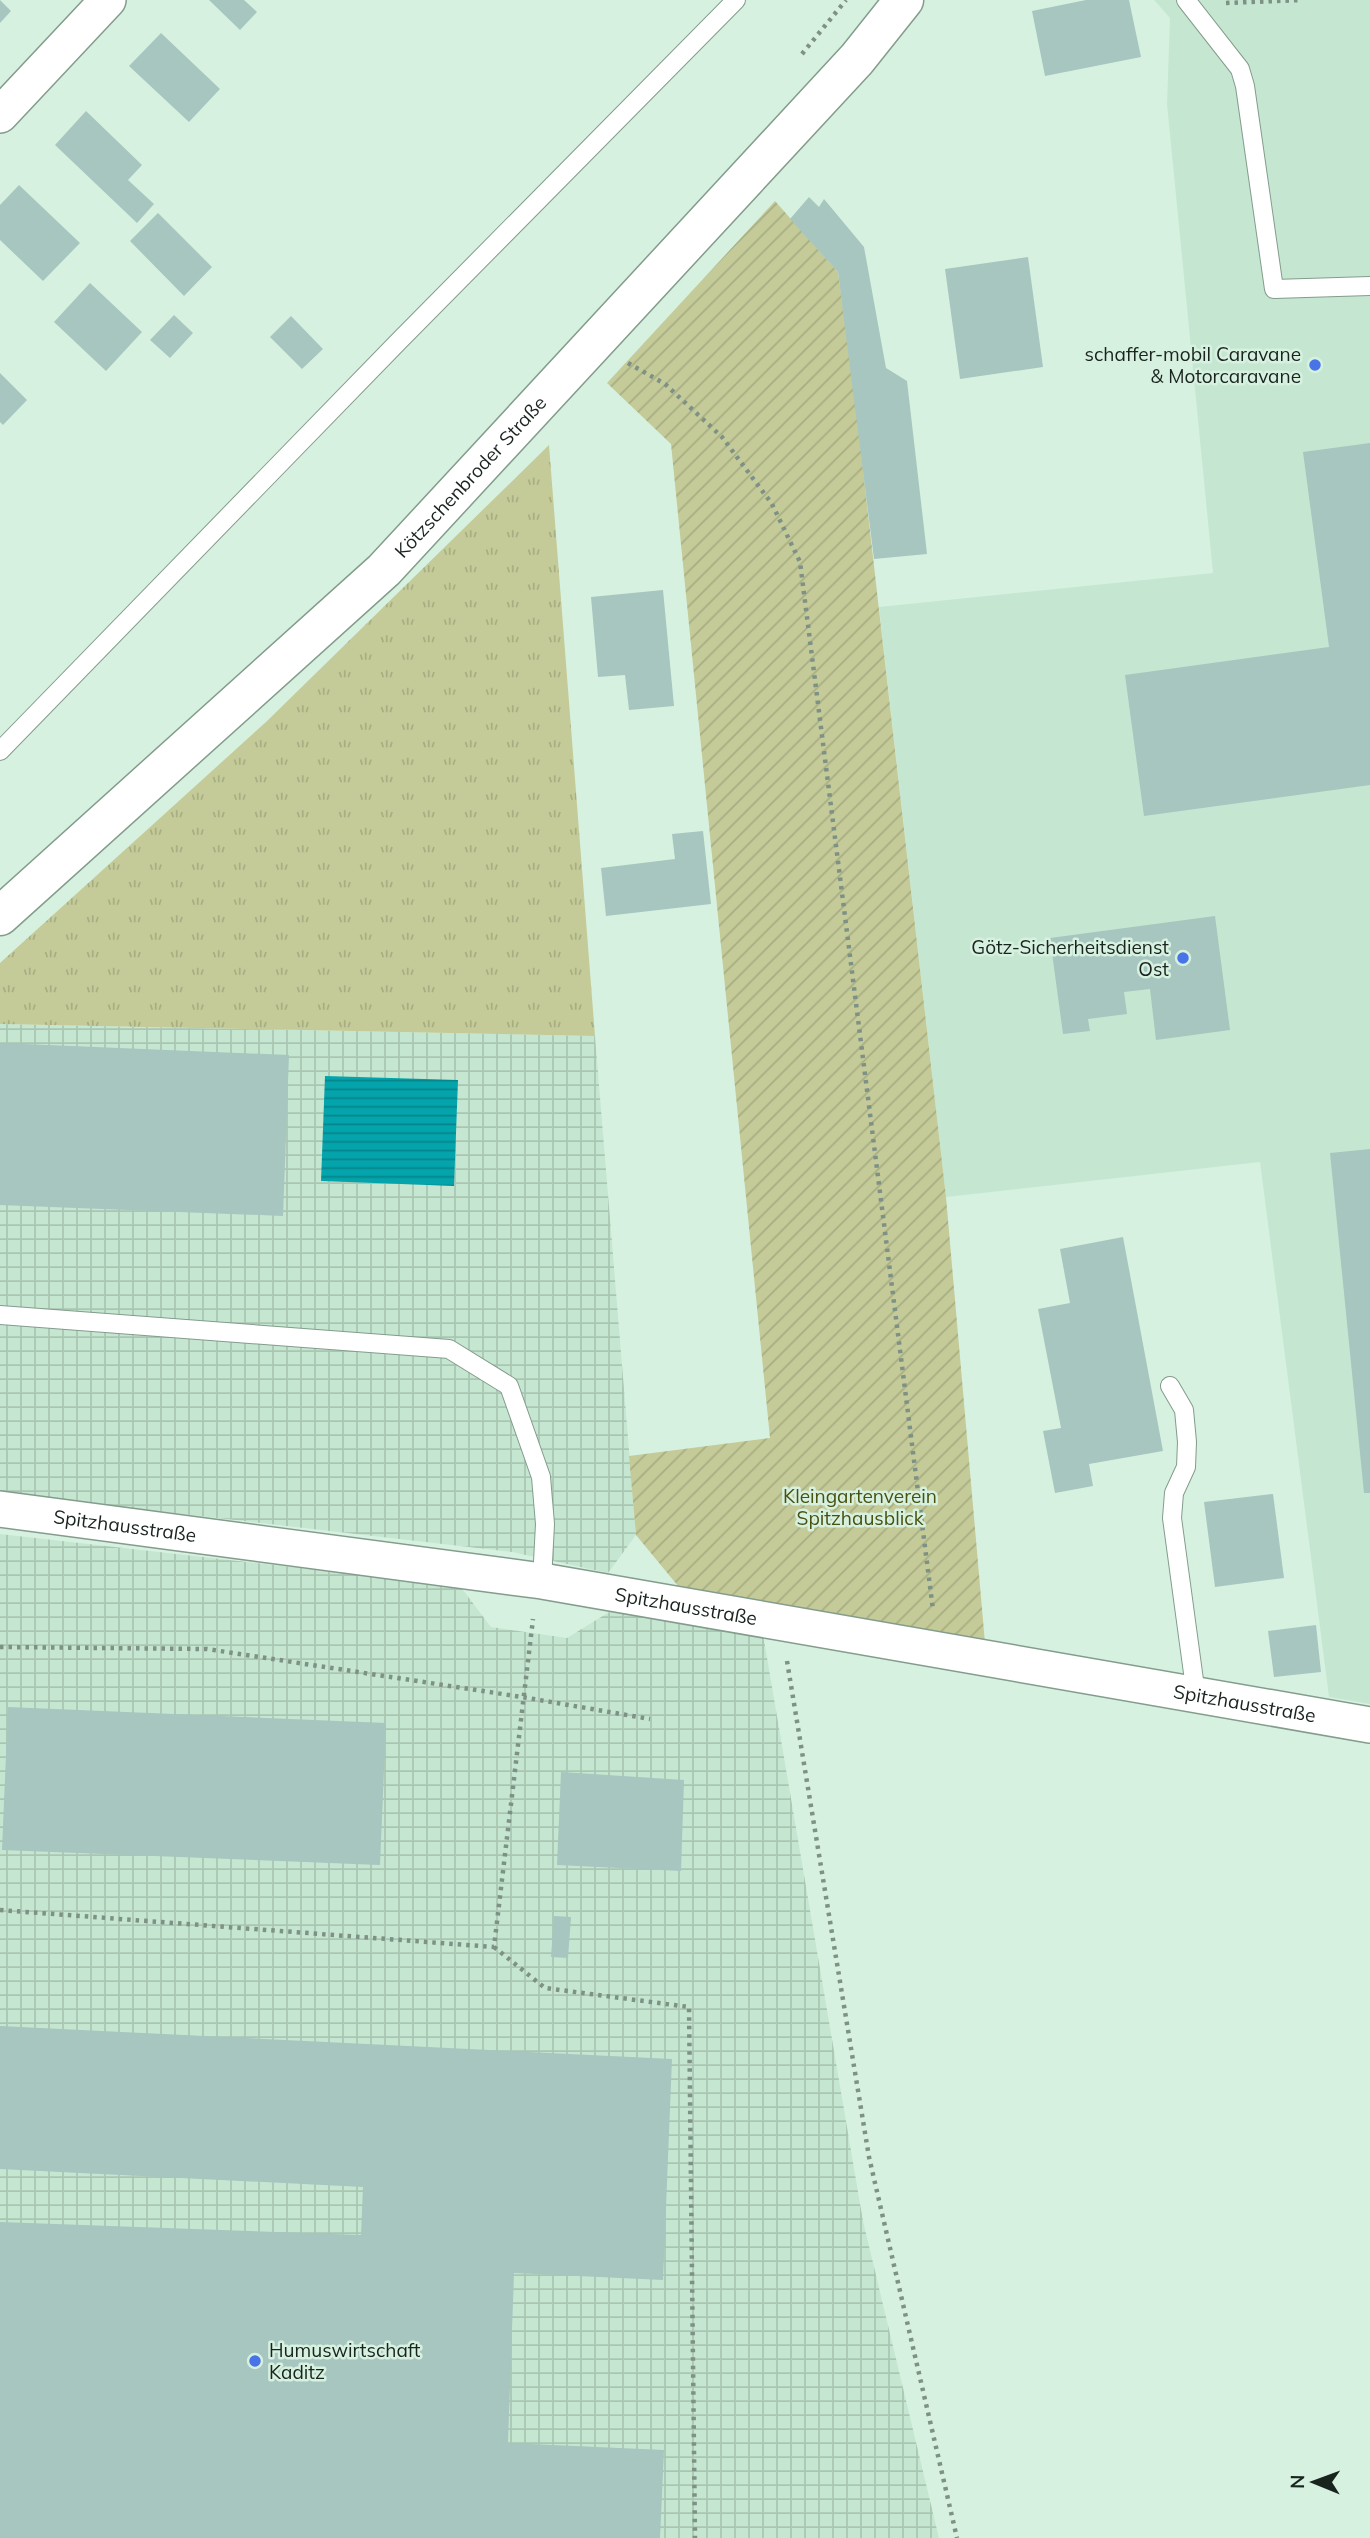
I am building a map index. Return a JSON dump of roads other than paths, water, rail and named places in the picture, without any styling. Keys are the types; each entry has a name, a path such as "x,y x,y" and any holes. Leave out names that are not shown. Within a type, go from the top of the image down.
{"street":[{"path":"0,115 108,0"},
{"name":"Kötzschenbroder Straße","path":"0,916 384,570 857,58 904,0"},
{"name":"Spitzhausstraße","path":"0,1509 542,1581 1370,1725"}],"lane":[{"path":"0,751 388,352 736,0"},
{"path":"1187,2 1240,69 1245,86 1274,289 1370,286"},
{"path":"0,1315 449,1349 509,1386 541,1477 545,1524 542,1581"},
{"path":"1170,1386 1184,1410 1187,1442 1185,1466 1174,1493 1171,1518 1196,1695"}],"water":[{"path":"325,1076 458,1080 454,1186 321,1181"}],"place":[{"name":"schaffer-mobil Caravane & Motorcaravane","path":"1315,365"},
{"name":"Götz-Sicherheitsdienst Ost","path":"1183,958"},
{"name":"Humuswirtschaft Kaditz","path":"255,2361"}],"park label":[{"name":"Kleingartenverein Spitzhausblick","path":"860,1507"}]}
